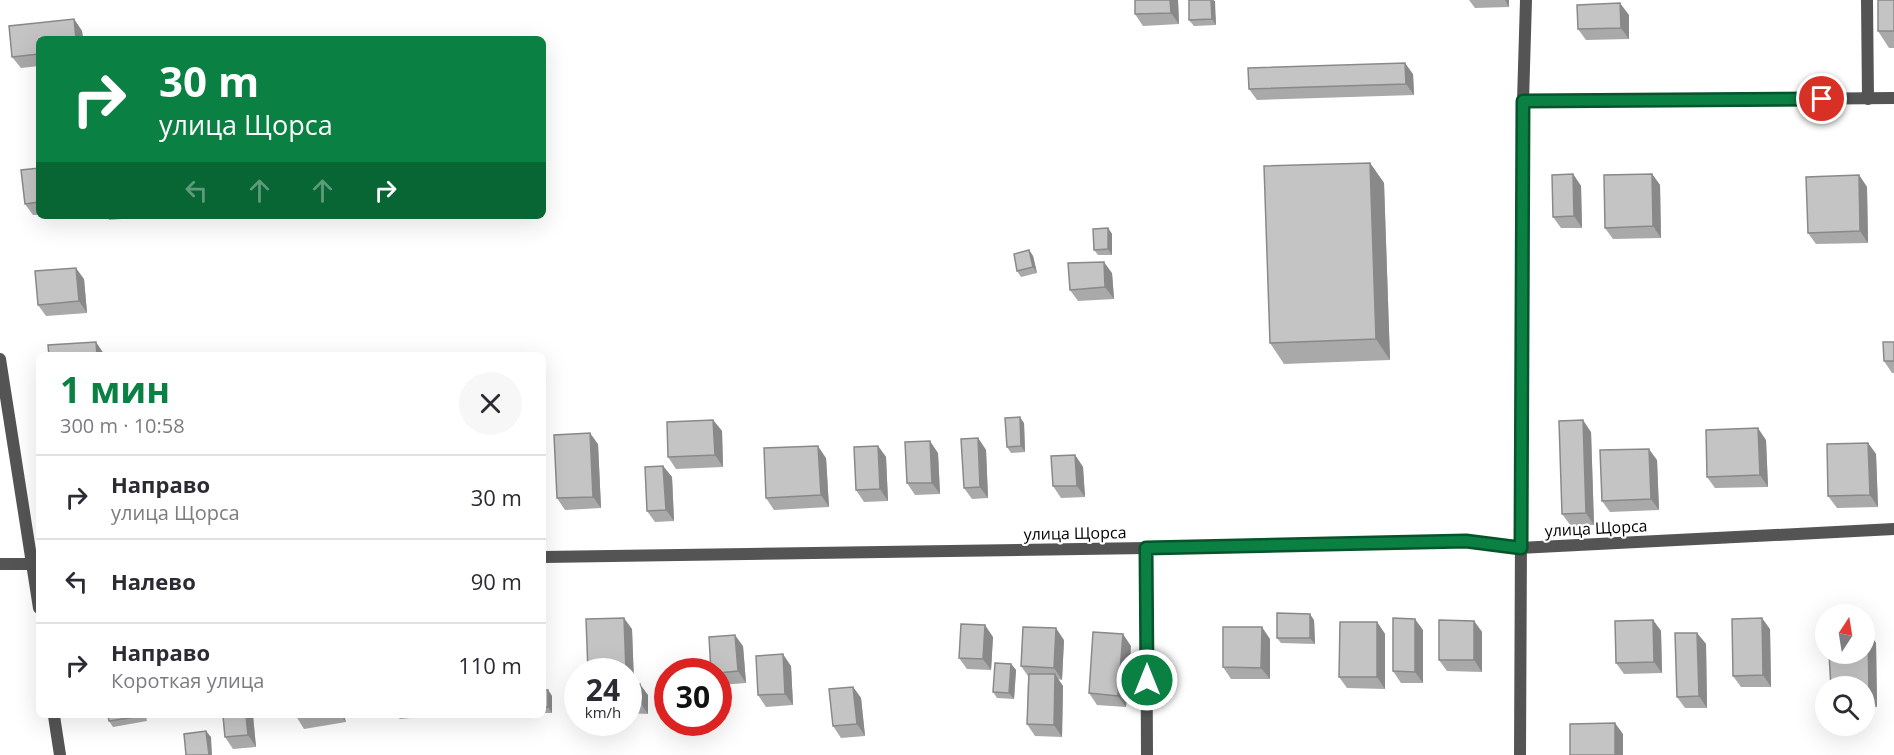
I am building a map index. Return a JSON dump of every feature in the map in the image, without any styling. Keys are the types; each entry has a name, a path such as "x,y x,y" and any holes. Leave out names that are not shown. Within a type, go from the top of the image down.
{"street":[{"path":"1520,755 1523,101 1526,0"},
{"path":"1867,0 1868,99"},
{"path":"1523,101 1894,99"},
{"path":"0,359 36,564 0,564"},
{"name":"улица Щорса","path":"546,557 1466,541 1521,548 1894,529"},
{"path":"1146,548 1147,755"},
{"path":"54,718 60,755"}],"building":[{"path":"1135,0 1170,0 1171,13 1135,14"},
{"path":"1189,0 1211,0 1212,19 1189,20"},
{"path":"1878,0 1894,0 1894,31 1878,31"},
{"path":"1620,3 1621,28 1578,29 1577,5"},
{"path":"74,19 76,36 36,36 36,54 12,57 9,26"},
{"path":"1405,63 1406,84 1249,89 1248,68"},
{"path":"1370,163 1376,339 1270,343 1264,166"},
{"path":"36,168 36,202 25,204 21,170"},
{"path":"1573,174 1574,216 1553,217 1552,175"},
{"path":"1652,174 1653,226 1605,228 1604,175"},
{"path":"1859,175 1860,231 1808,233 1806,177"},
{"path":"1108,228 1108,249 1094,250 1093,229"},
{"path":"1029,250 1033,267 1017,271 1014,254"},
{"path":"1104,262 1105,287 1070,290 1068,263"},
{"path":"76,268 79,301 38,305 35,271"},
{"path":"96,342 97,352 49,352 48,345"},
{"path":"1883,342 1894,342 1894,361 1884,361"},
{"path":"1020,417 1021,446 1007,447 1005,418"},
{"path":"713,420 715,455 668,457 667,422"},
{"path":"1583,420 1586,513 1562,514 1559,421"},
{"path":"1758,428 1760,475 1707,477 1706,430"},
{"path":"590,433 593,497 557,498 554,435"},
{"path":"978,438 980,487 964,488 961,439"},
{"path":"930,441 932,483 907,483 905,442"},
{"path":"1868,443 1870,495 1828,496 1827,444"},
{"path":"818,446 821,495 766,498 764,448"},
{"path":"878,446 880,489 856,490 854,447"},
{"path":"1649,449 1651,499 1602,501 1600,450"},
{"path":"1075,455 1077,486 1053,486 1051,456"},
{"path":"663,466 666,510 647,511 645,467"},
{"path":"1277,613 1310,614 1310,638 1277,638"},
{"path":"624,618 626,658 587,658 586,619"},
{"path":"1393,618 1415,619 1415,672 1393,671"},
{"path":"1762,618 1763,675 1733,676 1732,619"},
{"path":"1439,620 1474,621 1474,660 1439,660"},
{"path":"1653,620 1654,662 1616,663 1615,621"},
{"path":"1340,622 1377,622 1377,677 1339,677"},
{"path":"961,624 985,625 983,659 959,658"},
{"path":"1023,627 1056,628 1054,668 1021,666"},
{"path":"1223,627 1262,627 1261,668 1223,667"},
{"path":"1093,632 1123,634 1118,696 1089,693"},
{"path":"1675,633 1697,633 1699,696 1677,697"},
{"path":"735,635 738,671 732,672 732,658 710,658 709,637"},
{"path":"783,654 785,694 758,695 756,656"},
{"path":"995,663 1011,664 1009,693 993,692"},
{"path":"1830,664 1869,664 1869,676 1830,676"},
{"path":"1029,674 1055,674 1054,725 1027,724"},
{"path":"853,687 857,724 833,726 829,689"},
{"path":"546,690 548,690 548,707 546,707"},
{"path":"108,718 129,718 109,721"},
{"path":"223,718 246,718 248,735 225,737"},
{"path":"1615,723 1615,755 1570,755 1570,724"},
{"path":"206,731 209,755 186,755 184,734"}],"route":[{"path":"1147,680 1146,548 1466,541 1521,548 1523,101 1822,99"}]}
